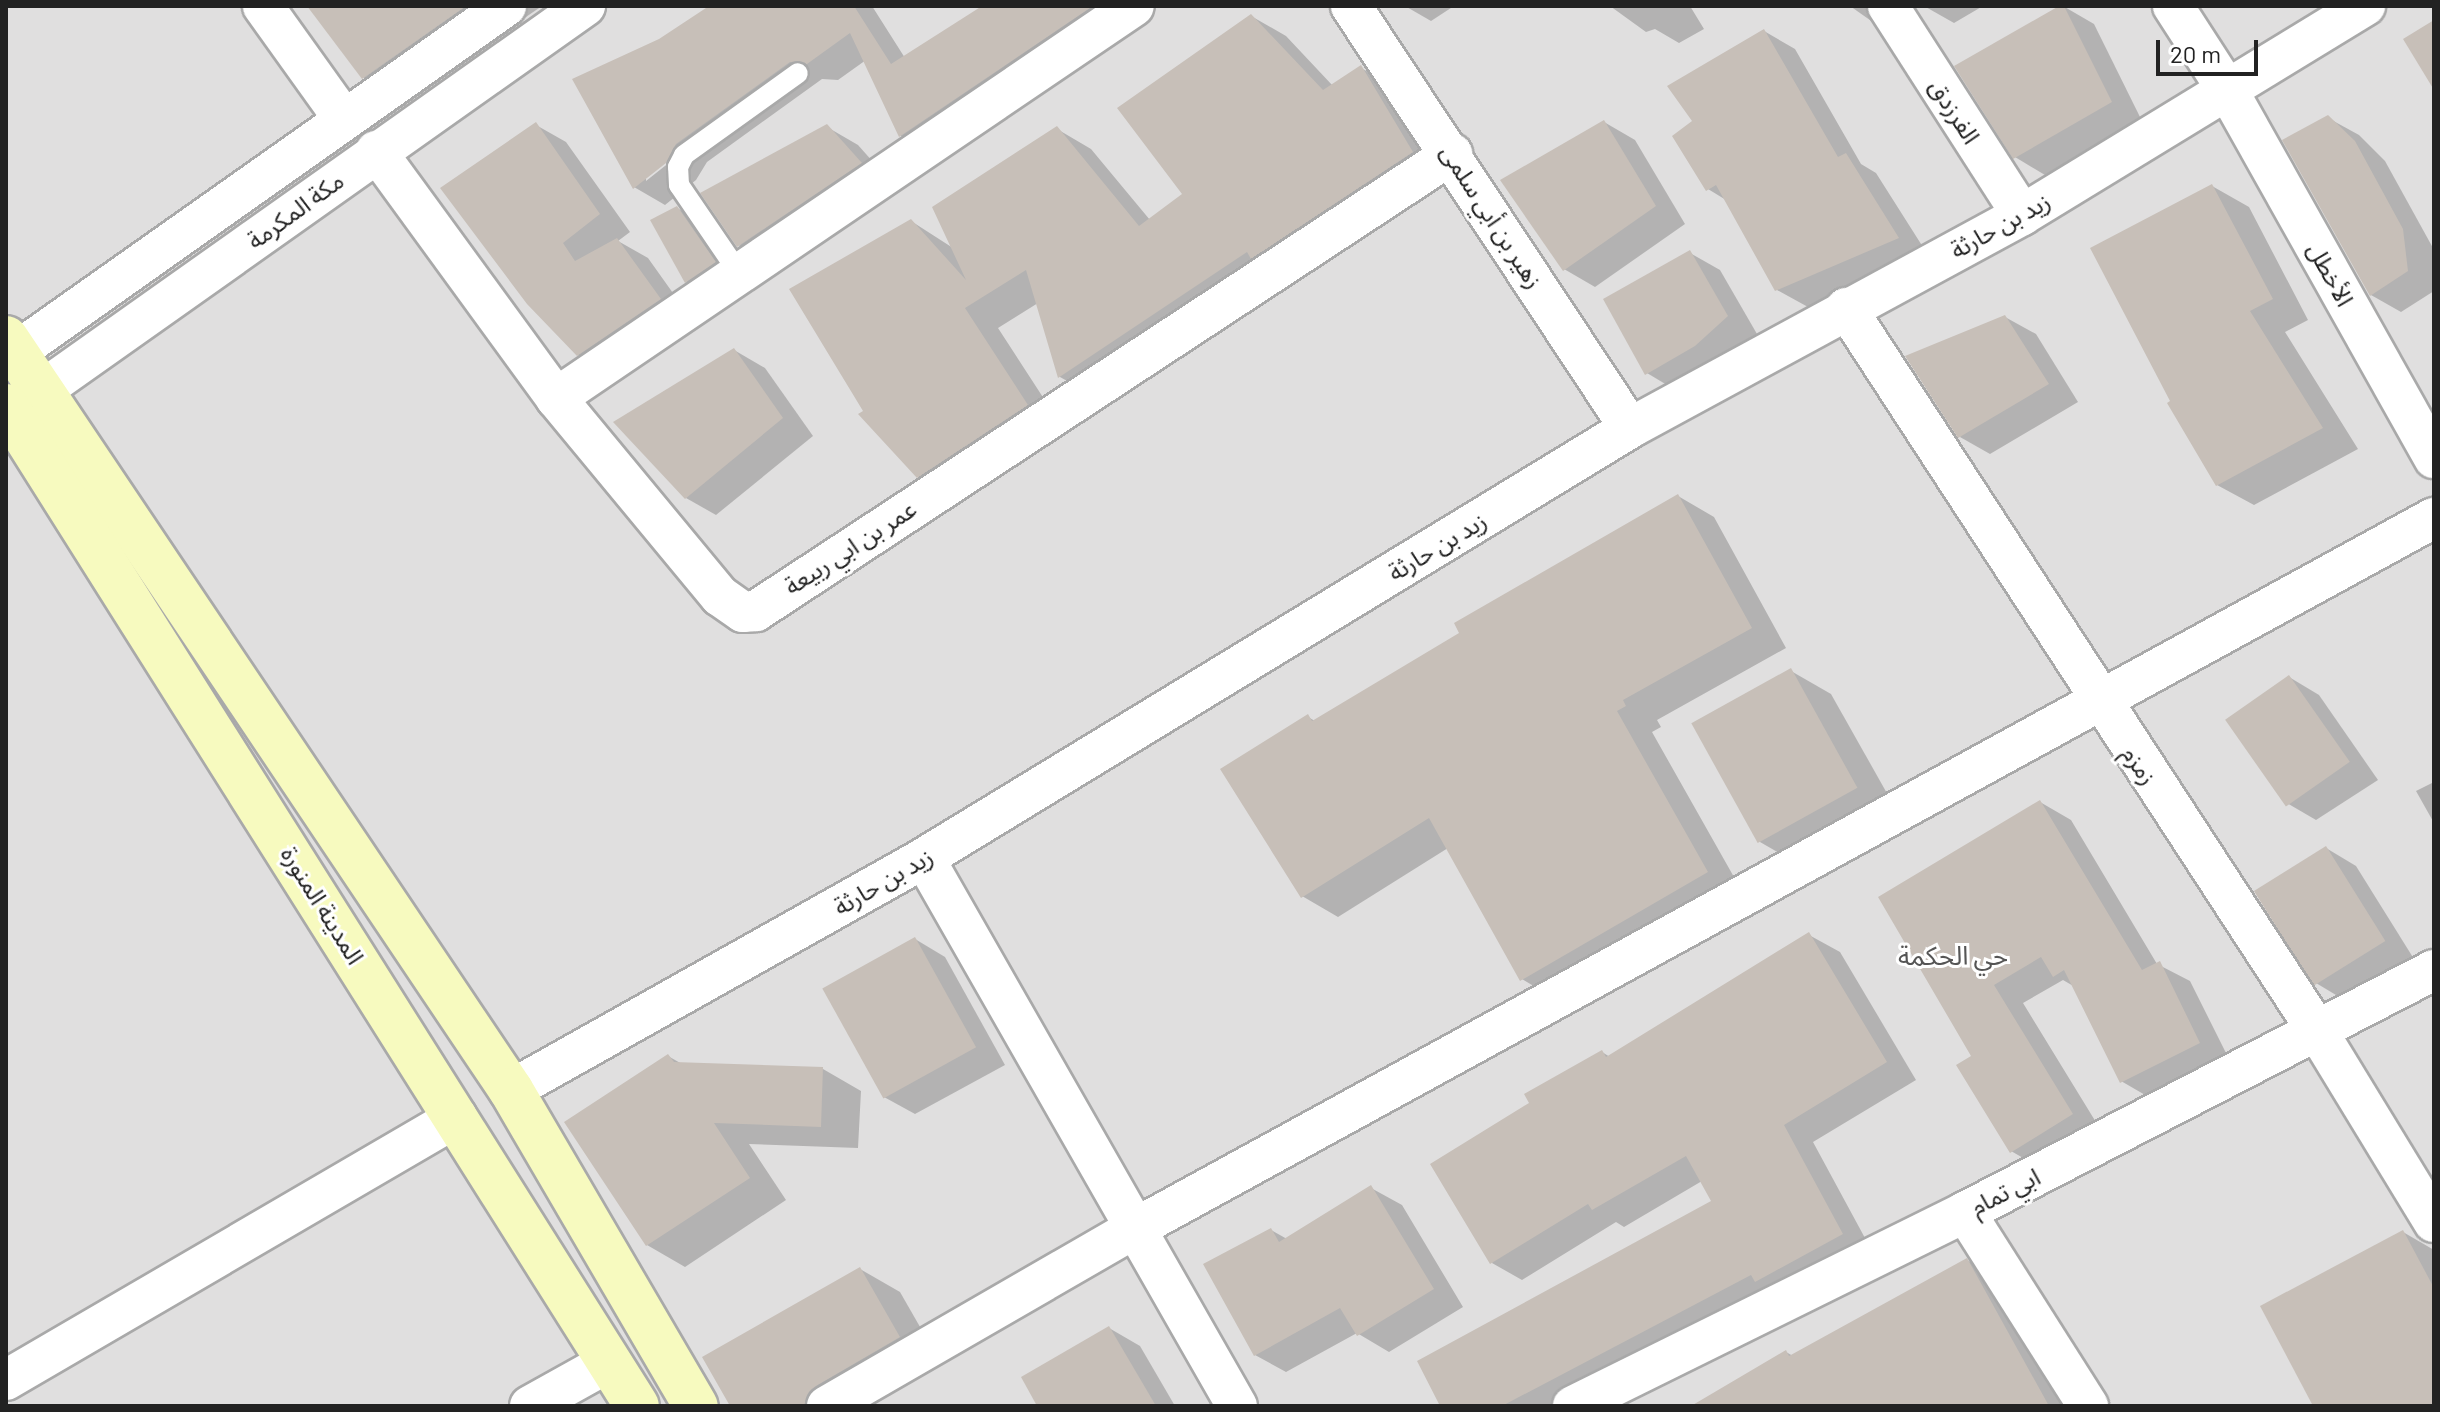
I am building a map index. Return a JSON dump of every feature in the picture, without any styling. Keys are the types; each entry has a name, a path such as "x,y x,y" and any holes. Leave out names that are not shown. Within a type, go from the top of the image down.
{"main road":[{"path":"9,349 16,406 511,1090 696,1406"},
{"name":"المدينة المنورة","path":"16,406 637,1406"}],"street":[{"path":"263,6 344,119"},
{"name":"مكة المكرمة","path":"9,349 506,6"},
{"name":"مكة المكرمة","path":"16,406 585,6"},
{"path":"556,398 737,270 1134,6"},
{"name":"زهير بن أبي سلمى","path":"1351,6 1452,154 1630,428"},
{"name":"الفرزدق","path":"1888,6 2022,215"},
{"name":"الأخطل","path":"2173,6 2228,91 2434,458"},
{"name":"زيد بن حارثة","path":"511,1090 924,858 1630,428 2022,215 2365,6"},
{"name":"عمر بن ابي ربيعة","path":"376,151 556,398 720,596 733,609 756,611 1452,154"},
{"name":"زمزم","path":"1846,308 2099,703 2316,1029 2434,1222"},
{"path":"827,1406 1134,1229 2434,518"},
{"path":"924,858 1237,1406"},
{"name":"ابي تمام","path":"1573,1406 1633,1393 1965,1212 2434,970"},
{"path":"6,1380 457,1117"},
{"path":"1965,1212 2088,1406"},
{"path":"530,1406 609,1362"}],"lane":[{"path":"737,270 679,185 678,167 684,155 798,73"}],"shaded area":[{"path":"6,6 2434,6 2434,1406 6,1406"}],"building":[{"path":"307,6 466,6 362,79"},
{"path":"709,6 854,6 891,64 982,6 1093,6 899,137 850,33 807,64 790,62 676,144 666,163 633,189 572,79 659,39"},
{"path":"2064,6 2112,102 2013,159 1954,66"},
{"path":"1251,14 1323,90 1361,65 1413,152 1251,259 1247,252 1058,378 1026,270 965,308 1028,405 917,478 858,414 863,411 789,289 911,219 966,280 932,207 1057,126 1139,226 1182,194 1117,108"},
{"path":"2434,20 2434,90 2403,39"},
{"path":"1764,29 1838,157 1846,153 1899,238 1775,291 1716,185 1706,191 1672,136 1692,121 1667,86"},
{"path":"2328,115 2355,141 2403,229 2408,271 2370,296 2282,140"},
{"path":"1604,120 1656,206 1563,271 1500,180"},
{"path":"536,122 600,214 563,243 575,261 617,238 661,299 577,356 527,304 440,188"},
{"path":"827,124 862,163 737,247 700,193"},
{"path":"2212,184 2273,299 2250,311 2323,428 2216,486 2167,403 2170,401 2090,248"},
{"path":"677,206 716,262 685,283 650,220"},
{"path":"1690,250 1728,316 1695,346 1645,375 1603,299"},
{"path":"2005,315 2049,384 1958,438 1905,356"},
{"path":"734,348 783,418 685,499 613,422"},
{"path":"1678,494 1752,628 1623,700 1626,706 1617,711 1708,872 1520,981 1429,818 1301,898 1220,769 1308,714 1312,721 1459,633 1454,623"},
{"path":"1791,668 1857,788 1758,843 1691,723"},
{"path":"2289,675 2350,762 2286,807 2225,720"},
{"path":"2040,800 2142,970 2160,961 2200,1043 2120,1083 2064,970 2053,977 2041,957 1994,985 2073,1114 2010,1153 1956,1065 1971,1056 1878,897"},
{"path":"2326,846 2385,941 2313,986 2254,891"},
{"path":"1809,932 1887,1062 1784,1125 1843,1234 1755,1282 1751,1275 1502,1406 1440,1406 1417,1361 1711,1201 1686,1156 1592,1210 1588,1204 1490,1264 1430,1164 1529,1103 1524,1094 1602,1050 1606,1057"},
{"path":"915,937 976,1047 883,1099 822,988"},
{"path":"668,1054 674,1062 823,1067 821,1127 714,1123 750,1178 646,1246 564,1122"},
{"path":"1371,1185 1434,1289 1357,1336 1340,1308 1254,1356 1203,1264 1271,1228 1279,1242"},
{"path":"2403,1230 2434,1288 2434,1406 2313,1406 2260,1306"},
{"path":"1967,1258 2049,1406 1691,1406 1786,1350 1789,1356"},
{"path":"860,1267 900,1337 816,1386 803,1406 730,1406 702,1357"},
{"path":"1109,1326 1156,1406 1037,1406 1021,1377"}],"district":[{"name":"حي الحكمة","path":"1953,955"}]}
